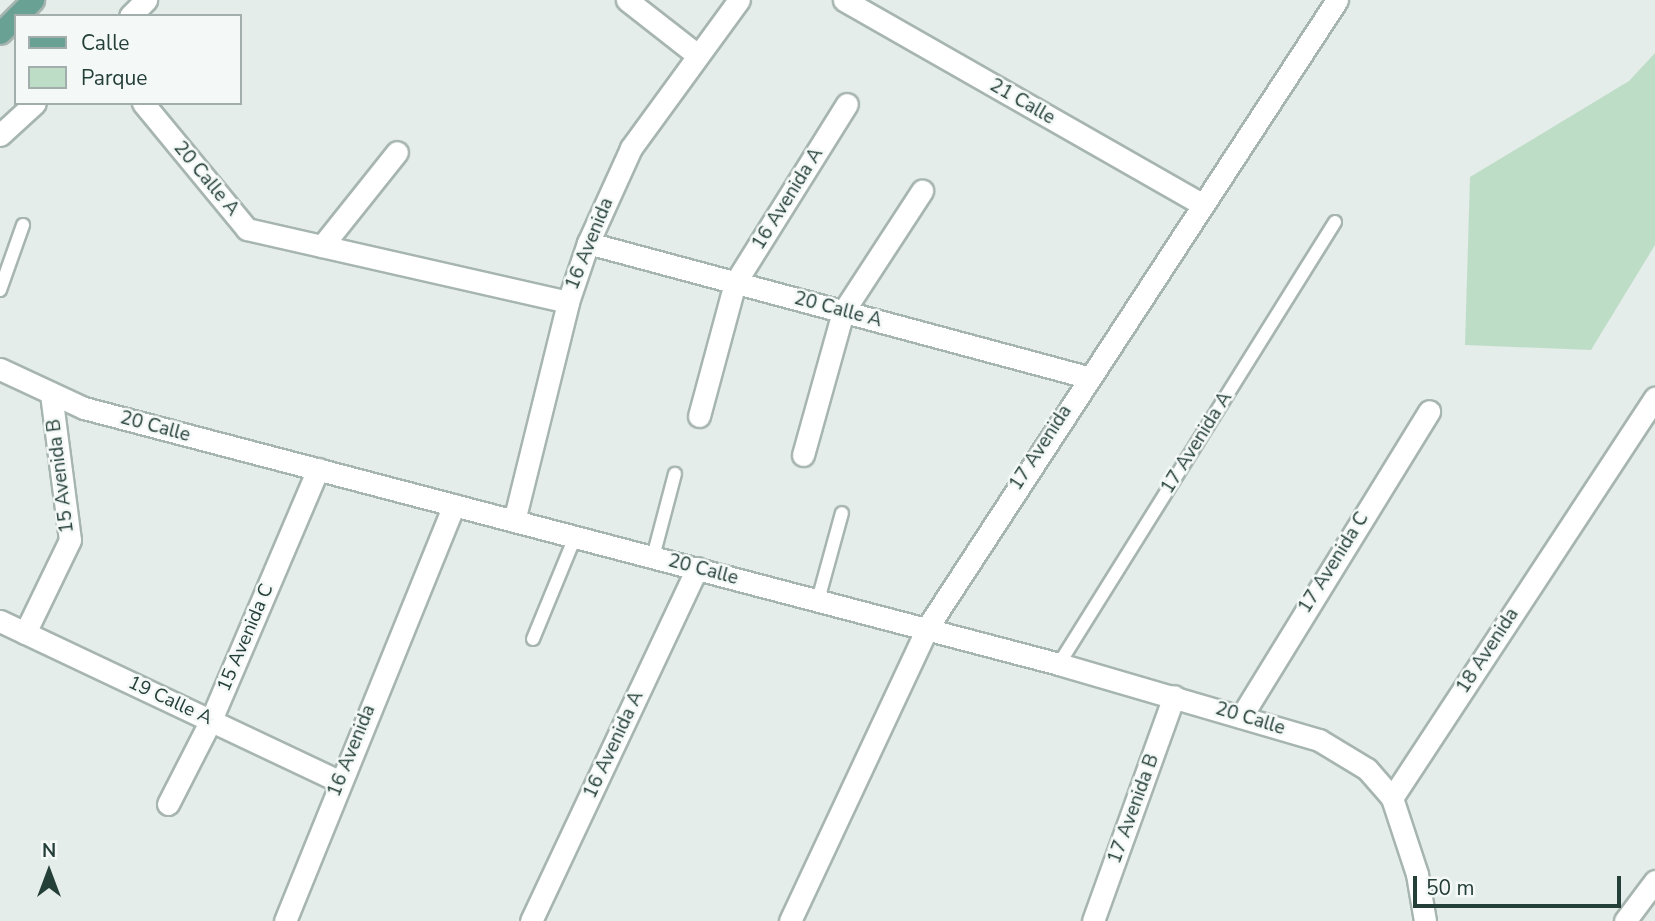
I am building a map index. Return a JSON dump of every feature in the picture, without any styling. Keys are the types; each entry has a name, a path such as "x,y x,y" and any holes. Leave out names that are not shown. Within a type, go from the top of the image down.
{"main road":[{"path":"18,14 33,0"},
{"path":"0,33 14,18"}],"street":[{"path":"132,14 146,0"},
{"path":"627,0 696,54"},
{"name":"16 Avenida","path":"514,521 568,302 588,243 631,148 696,54 738,0"},
{"name":"21 Calle","path":"844,0 1200,204"},
{"name":"17 Avenida","path":"790,921 927,628 1087,377 1337,0"},
{"name":"16 Avenida A","path":"698,416 735,283 847,104"},
{"path":"0,135 33,105"},
{"name":"20 Calle A","path":"145,105 247,229 568,302"},
{"path":"322,246 397,152"},
{"path":"803,455 843,312 922,191"},
{"name":"20 Calle A","path":"588,243 1087,377"},
{"name":"20 Calle","path":"0,369 84,408 927,628 1174,696 1319,740 1367,769 1392,798"},
{"name":"15 Avenida B","path":"25,633 70,540 51,393"},
{"name":"18 Avenida","path":"1392,798 1655,398"},
{"name":"17 Avenida C","path":"1241,717 1429,411"},
{"name":"15 Avenida C","path":"168,804 211,720 318,469"},
{"name":"16 Avenida","path":"285,921 339,781 454,505"},
{"name":"16 Avenida A","path":"531,921 697,568"},
{"name":"19 Calle A","path":"0,621 339,781"},
{"name":"17 Avenida B","path":"1093,921 1174,696"},
{"path":"1392,798 1418,874 1425,921"},
{"path":"1625,921 1655,881"}],"lane":[{"name":"17 Avenida A","path":"1059,664 1335,222"},
{"path":"0,290 23,225"},
{"path":"653,557 675,474"},
{"path":"818,600 842,513"},
{"path":"533,639 575,537"}],"green space":[{"path":"1655,53 1655,245 1591,350 1465,345 1470,177 1629,81"}]}
